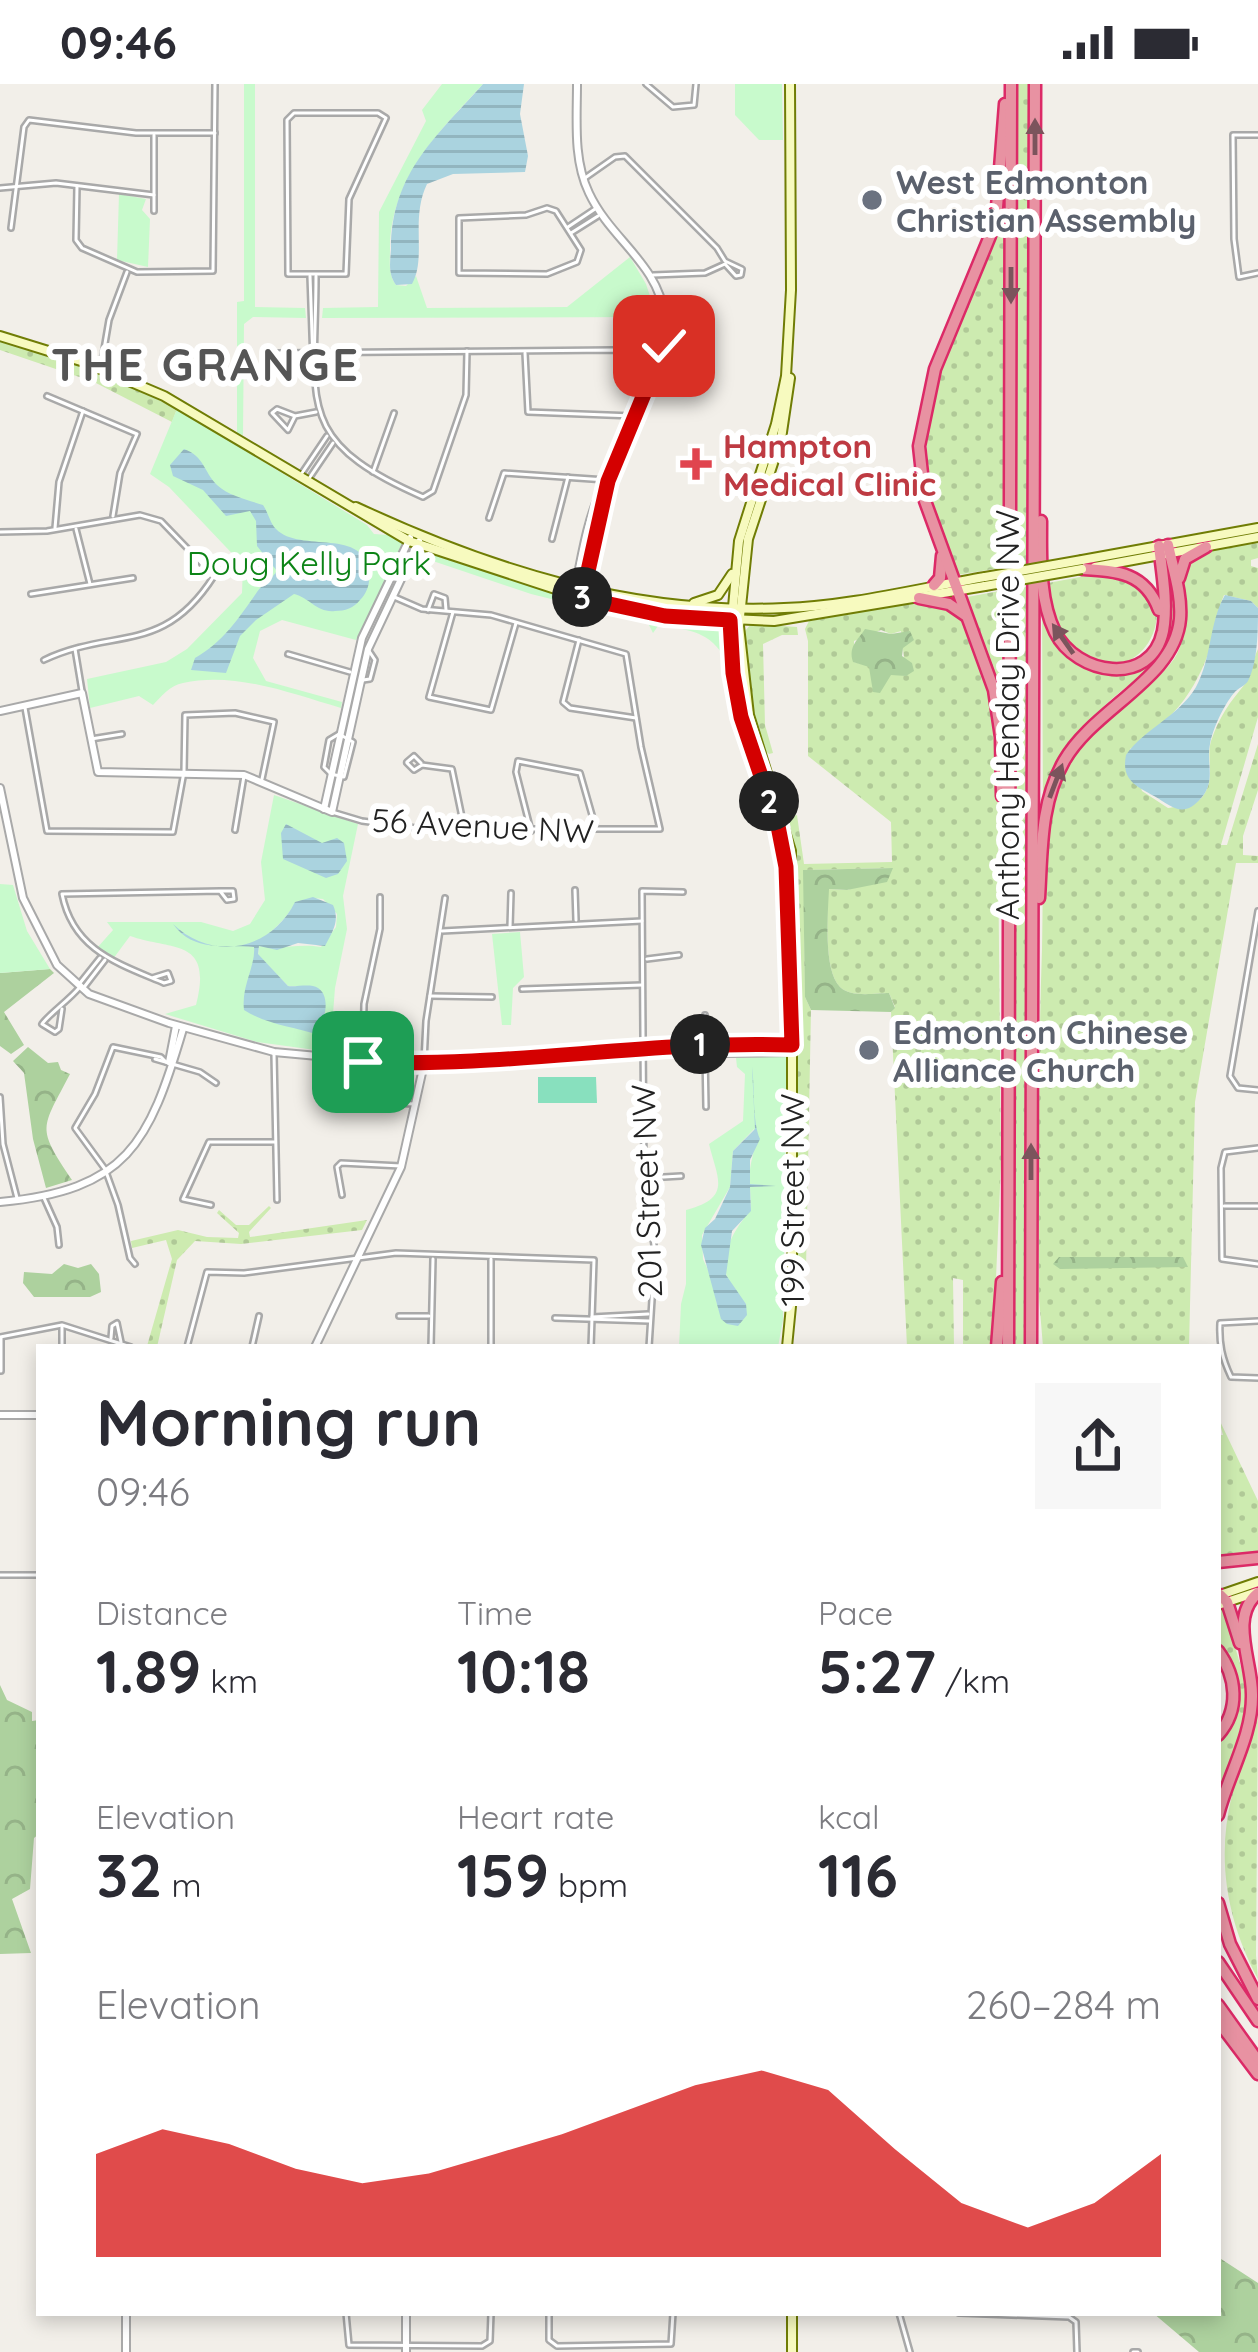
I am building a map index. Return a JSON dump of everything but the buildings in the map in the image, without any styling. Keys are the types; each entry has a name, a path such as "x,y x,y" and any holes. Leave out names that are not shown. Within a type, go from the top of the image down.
{"highway":[{"path":"1009,901 1003,860 998,710 920,477 921,425 934,369 994,221 1010,84"},
{"name":"Anthony Henday Drive NW","path":"1008,1344 1010,84"},
{"name":"Anthony Henday Drive NW","path":"1034,1344 1035,84"},
{"path":"1034,417 1040,458 1043,580 1048,614 1060,642 1094,668 1124,669 1149,654 1163,631 1165,550"},
{"path":"1178,588 1185,559 1206,547"},
{"path":"1032,937 1046,808 1061,764 1083,732 1170,653 1180,621 1178,588 1165,550"},
{"path":"934,585 942,570 942,553"},
{"path":"1082,564 1114,570 1142,583 1158,605 1163,631"},
{"path":"919,598 949,604 968,617"},
{"path":"997,1344 997,1310 1007,1255"},
{"path":"1221,1562 1258,1558"},
{"path":"1221,1806 1249,1721 1252,1694 1243,1616 1258,1592"},
{"path":"1221,1599 1250,1675"},
{"path":"1221,1656 1231,1673 1234,1694 1228,1723 1221,1731"},
{"path":"1221,1914 1230,1945 1258,1999"},
{"path":"1221,1966 1258,2020"},
{"path":"1221,2009 1258,2061"},
{"path":"1221,2025 1258,2074"}],"main road":[{"name":"199 Street NW","path":"787,1344 793,1296 792,980 782,839 741,717 733,673 734,572 744,518 778,414 788,349 790,84"},
{"name":"199 Street NW","path":"734,614 748,539 784,426 793,343 790,290"},
{"path":"0,334 101,366 164,396 322,492 414,540 665,616 797,608 934,585 958,586"},
{"path":"578,593 800,620 958,586 1258,533"},
{"path":"1165,550 1206,547 1258,533"},
{"path":"687,605 718,595 734,572"},
{"path":"1221,1599 1258,1582"},
{"path":"1221,1599 1258,1592"},
{"path":"792,2316 792,2352"}],"street":[{"path":"76,185 78,244 128,270 214,272 215,84"},
{"path":"577,84 578,147 584,179 599,211 651,274 665,320 660,357 598,499 578,593"},
{"path":"646,84 672,107 694,105 696,84"},
{"path":"289,115 385,116 386,123 358,176 349,199 346,274 288,274 289,115"},
{"path":"11,228 24,127 29,120 154,134 215,134"},
{"path":"154,134 154,211"},
{"path":"1258,135 1233,135 1233,139 1239,277 1258,273"},
{"path":"584,179 625,155 718,248 725,262 705,273 651,274"},
{"path":"348,172 358,176"},
{"path":"0,188 50,183 154,195"},
{"path":"550,208 568,231 580,258 559,271 534,275 458,272 461,216 526,215 550,208"},
{"path":"568,231 599,211"},
{"path":"101,366 110,320 128,270"},
{"path":"313,274 313,351 320,414 334,442 372,474 423,497 433,491 466,394 467,351"},
{"path":"525,350 528,412 634,417"},
{"path":"276,352 614,350 660,357"},
{"path":"47,396 137,434 120,473 113,519"},
{"path":"55,530 62,467 82,411"},
{"path":"295,416 329,412"},
{"path":"372,474 394,412"},
{"path":"302,480 328,435"},
{"path":"302,480 334,442"},
{"path":"51,464 62,467"},
{"path":"489,518 505,472 608,481"},
{"path":"552,538 568,476"},
{"path":"0,532 75,528 140,515 161,521 214,578 155,632 44,660"},
{"path":"75,528 90,587"},
{"path":"328,810 352,672 414,540"},
{"path":"31,594 133,578"},
{"path":"428,610 432,595 438,594 445,598 449,612 428,697 491,710 516,622"},
{"path":"388,595 428,610 485,614 580,638 626,654 636,718 570,708 563,702 580,638"},
{"path":"343,735 364,648"},
{"path":"75,649 89,740 122,734"},
{"path":"288,655 352,672 360,679"},
{"path":"0,711 82,693"},
{"path":"25,706 44,826 51,833 173,832 184,772 185,715 235,713 274,722 262,781"},
{"name":"56 Avenue NW","path":"89,740 96,770 244,775 328,810 396,826 652,832 660,826 636,718"},
{"path":"335,775 324,766 324,759 329,740 343,735"},
{"path":"531,832 516,772 518,761 580,773 597,831"},
{"path":"422,765 452,769 464,830"},
{"path":"235,830 244,775"},
{"path":"0,788 22,898 57,965 80,988 180,1027 274,1052 363,1062 424,1064 642,1050 654,1054 792,1048"},
{"path":"575,890 576,922"},
{"path":"152,978 104,958 74,927 63,892 220,891"},
{"name":"201 Street NW","path":"649,1344 655,1240 644,1178 642,891 682,892"},
{"path":"510,929 511,893"},
{"path":"363,1062 364,1004 380,929 380,897"},
{"path":"316,1344 401,1166 424,1064 445,898"},
{"path":"1258,911 1230,1076 1238,1088 1258,1090"},
{"path":"442,931 642,921"},
{"path":"1250,946 1258,948"},
{"path":"645,959 679,955"},
{"path":"62,1009 104,958"},
{"path":"522,988 644,985"},
{"path":"429,997 492,997"},
{"path":"706,1016 706,1107"},
{"path":"0,1202 44,1196 106,1175 141,1134 180,1027"},
{"path":"135,1264 106,1175 75,1128 117,1046 200,1072 216,1083"},
{"path":"274,1052 277,1201"},
{"path":"0,1097 3,1144 17,1200"},
{"path":"337,1101 417,1104"},
{"path":"211,1205 182,1199 209,1142 275,1142"},
{"path":"1258,1148 1225,1152 1222,1206 1222,1259 1258,1264"},
{"path":"342,1195 340,1162 401,1166"},
{"path":"644,1178 681,1176"},
{"path":"44,1196 59,1245"},
{"path":"1222,1206 1258,1206"},
{"path":"189,1344 205,1274 396,1253 594,1260 591,1344"},
{"path":"431,1344 433,1256"},
{"path":"491,1257 491,1344"},
{"path":"253,1344 259,1316"},
{"path":"399,1316 431,1316"},
{"path":"555,1318 649,1318"},
{"path":"1220,1344 1220,1323 1258,1321"},
{"path":"110,1340 117,1323 124,1344"},
{"path":"62,1325 62,1344"},
{"path":"1,1370 0,1336 62,1325 120,1344"},
{"path":"1221,1350 1232,1377 1258,1378"},
{"path":"0,1415 36,1415"},
{"path":"0,1575 36,1574"},
{"path":"126,2316 126,2352"},
{"path":"346,2316 349,2345 406,2349 487,2345 491,2316"},
{"path":"406,2316 406,2349"},
{"path":"549,2316 549,2340 557,2346 670,2344 673,2316"},
{"path":"900,2316 910,2352"},
{"path":"1041,2316 1069,2317 1076,2322 1076,2352"}],"green space":[{"path":"244,84 255,84 255,307 305,308 306,318 253,317 244,324 243,435 237,434 237,302 244,301"},
{"path":"442,84 483,84 421,157 399,199 390,249 396,285 406,286 416,276 427,308 567,307 630,257 657,317 322,318 323,308 378,307 379,212 426,121 422,110"},
{"path":"735,84 782,84 783,140 759,140 735,115"},
{"path":"1018,84 1030,84 1030,563 1015,566"},
{"path":"1006,160 1006,567 957,575 931,498 926,438 937,380 993,244"},
{"path":"119,194 146,199 142,210 150,219 148,267 117,260"},
{"path":"0,341 156,398 177,409 172,422 94,382 0,350"},
{"name":"Doug Kelly Park","path":"177,409 367,525 374,534 404,543 356,640 282,620 260,631 253,658 266,681 342,702 341,708 263,686 203,680 178,684 153,705 139,696 90,708 87,679 166,662 187,649 242,593 243,565 169,487 150,474"},
{"path":"1258,542 1258,558 1251,560 1251,566 1258,568 1258,608 1251,601 1224,595 1209,652 1194,685 1161,725 1130,749 1142,791 1168,808 1200,800 1209,782 1214,732 1247,681 1258,649 1258,717 1221,845 1227,845 1258,744 1258,790 1243,836 1243,855 1258,856 1258,863 1236,863 1195,1102 1189,1344 1043,1344 1040,1036 1043,877 1052,805 1081,746 1174,659 1181,645 1187,571 1193,560 1216,548"},
{"path":"424,550 580,601 726,630 727,651 723,655 695,632 658,626 653,633 648,623 531,594 424,558 415,561"},
{"path":"1167,560 1173,599 1168,646 1158,661 1083,729 1043,815 1042,600 1060,647 1084,667 1102,674 1127,673 1160,649"},
{"path":"1111,575 1140,584 1157,614 1149,642 1130,660 1104,664 1091,660 1060,629 1048,583"},
{"path":"1030,586 1027,1344 1014,1344 1015,589"},
{"path":"1005,590 1001,724 967,597"},
{"path":"921,601 941,604 969,630 985,670 997,731 1001,1164 993,1344 963,1344 963,1280 953,1278 954,1344 907,1344 891,1012 895,1007 889,993 857,994 840,987 831,968 828,940 828,889 848,890 892,868 804,870 805,997 811,1010 806,1269 801,1276 795,1095 796,883 789,817 797,815 804,864 892,862 891,822 808,756 805,629 809,621","holes":["881,630 901,631 906,676 854,662 854,641"]},
{"path":"751,624 797,627 798,635 782,635 763,644 765,725 773,753 769,754 763,749 750,704 745,631"},
{"path":"865,629 891,634 910,631 914,640 903,648 902,656 914,671 891,675 880,693 873,692 869,667 853,662 853,647"},
{"path":"274,795 358,824 343,896 347,929 335,988 330,1052 257,1042 165,1014 196,1005 199,968 186,951 130,936 113,959 97,948 113,930 107,922 201,922 233,931 250,924 265,900 261,862","holes":["323,899 337,914 336,927 321,947 259,946 258,955 288,986 320,992 323,1025 256,956 254,947 246,946 275,928 296,902"]},
{"path":"893,868 887,882 829,889 828,940 831,968 840,987 857,994 889,993 895,1008 891,1012 811,1010 805,997 803,870"},
{"path":"0,884 13,885 27,931 50,969 0,973"},
{"path":"520,932 524,977 513,988 511,1025 502,1025 492,934"},
{"path":"50,969 54,973 4,1012 24,1045 11,1054 0,1046 0,973"},
{"path":"28,1047 48,1063 58,1062 70,1074 47,1128 52,1149 72,1180 46,1188 24,1073 13,1061"},
{"path":"787,1056 783,1320 779,1344 679,1344 686,1284 686,1210 716,1193 718,1177 709,1144 743,1121 745,1074 736,1058","holes":["754,1129 750,1185 760,1187 750,1187 751,1210 734,1233 725,1261 728,1280 746,1304 717,1304 703,1259 702,1235 730,1187 733,1151"]},
{"path":"538,1077 596,1077 597,1103 538,1103"},
{"path":"269,1206 250,1237 367,1220 362,1230 241,1244 195,1241 177,1260 158,1344 148,1344 172,1259 166,1240 132,1248 131,1241 178,1230 238,1238 239,1233 219,1210 236,1225 249,1225"},
{"path":"1059,1257 1183,1257 1188,1267 1060,1269 1053,1264"},
{"path":"64,1264 78,1268 91,1264 99,1274 101,1292 90,1297 34,1297 23,1283 24,1272 52,1274"},
{"path":"1221,1423 1258,1501 1258,1554 1221,1558"},
{"path":"1221,1609 1244,1678 1247,1708 1221,1796 1221,1738 1233,1722 1239,1699 1233,1666 1221,1647"},
{"path":"0,1685 7,1700 32,1712 32,1721 36,1720 36,1836 30,1889 12,1899 31,1953 0,1954"},
{"path":"1258,1703 1258,1979 1232,1912 1225,1843 1232,1795"},
{"path":"1221,2259 1258,2283 1258,2352 1199,2352 1157,2316 1221,2316"}],"water":[{"path":"483,84 524,84 520,114 528,156 525,172 453,174 427,184 420,211 416,273 412,284 396,285 390,268 399,198 421,156"},
{"path":"184,449 196,456 222,489 263,505 274,527 287,536 357,550 369,574 362,597 349,608 329,611 294,594 240,636 226,673 191,670 195,658 222,637 277,571 257,546 256,521 250,511 226,516 203,490 173,476 170,465"},
{"path":"1225,595 1251,601 1258,608 1254,665 1214,731 1206,791 1189,808 1178,809 1131,781 1126,755 1196,687"},
{"path":"286,824 322,843 337,838 344,843 347,861 338,874 326,878 283,859 281,833"},
{"path":"313,897 333,905 336,921 325,946 298,943 277,950 259,946 258,954 288,986 312,986 322,992 325,1011 316,1034 244,1010 254,947 228,946 255,941 271,932 295,902"},
{"path":"752,1067 760,1139 750,1160 750,1184 776,1186 750,1187 751,1211 732,1231 726,1275 746,1304 747,1315 738,1326 721,1319 701,1245 705,1228 715,1219 730,1187 733,1151 755,1129"}],"place":[{"name":"West Edmonton Christian Assembly","path":"872,200"},
{"name":"Hampton Medical Clinic","path":"696,464"},
{"name":"Edmonton Chinese Alliance Church","path":"869,1050"}],"district":[{"name":"THE GRANGE","path":"206,364"}],"route":[{"path":"363,1062 466,1063 652,1046 792,1045 786,867 778,826 741,717 730,620 665,616 582,598 608,481 664,346"}]}
